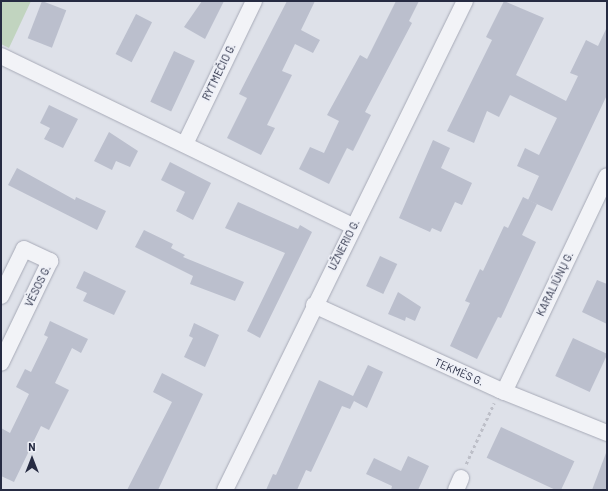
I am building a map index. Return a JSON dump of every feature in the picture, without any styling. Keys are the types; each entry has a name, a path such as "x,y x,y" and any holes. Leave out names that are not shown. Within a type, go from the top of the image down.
{"street":[{"name":"RYTMEČIO G.","path":"184,144 254,1"},
{"name":"UŽNERIO G.","path":"225,490 314,305 465,1"},
{"path":"1,56 354,226"},
{"name":"KARALIŪNŲ G.","path":"502,391 607,176"},
{"name":"VĖSOS G.","path":"1,296 24,249 50,262 1,363"},
{"name":"TEKMĖS G.","path":"314,305 502,391 607,433"}],"path":[{"path":"458,484 502,391"}],"green space":[{"path":"1,1 31,1 9,48 1,44"}],"building":[{"path":"42,1 66,10 52,48 28,38"},
{"path":"202,1 224,1 205,39 184,27"},
{"path":"287,1 315,1 301,30 320,40 313,53 295,44 282,71 292,75 267,125 275,128 261,155 227,138 247,98 239,94"},
{"path":"396,1 419,1 409,21 412,23 365,112 371,115 353,151 347,148 329,184 299,169 310,147 324,153 339,121 327,115 360,55 367,59"},
{"path":"504,1 544,18 516,75 566,101 578,76 570,73 586,40 598,46 607,27 607,95 552,211 528,200 539,176 517,166 525,148 539,155 557,118 510,95 499,117 487,111 474,143 447,131 492,40 486,37"},
{"path":"136,14 152,22 132,62 116,54"},
{"path":"174,51 195,61 171,111 150,102"},
{"path":"49,105 78,119 63,148 44,139 50,128 40,123"},
{"path":"109,132 138,151 130,167 116,161 112,170 94,161"},
{"path":"433,140 450,148 441,168 472,183 462,205 455,202 441,232 432,228 430,232 399,218"},
{"path":"170,162 211,183 193,220 176,211 185,192 161,180"},
{"path":"17,168 75,200 76,197 106,211 97,230 8,185"},
{"path":"523,197 537,204 522,235 536,242 501,318 498,317 477,359 450,346 470,303 465,301 480,269 483,271 504,226 508,228"},
{"path":"238,202 298,229 300,225 312,232 260,338 247,331 285,253 225,228"},
{"path":"144,230 173,244 171,248 185,255 183,257 244,282 235,301 190,284 193,276 135,247"},
{"path":"380,256 397,264 383,294 366,286"},
{"path":"84,271 126,291 114,315 83,301 87,293 76,288"},
{"path":"597,280 607,284 607,324 582,312"},
{"path":"398,292 421,307 415,321 406,317 405,321 388,314"},
{"path":"50,321 88,339 81,353 72,348 55,383 69,390 49,430 41,426 14,482 1,476 1,428 10,433 29,394 16,387 25,369 31,372 48,337 44,335"},
{"path":"194,323 219,335 205,367 184,357 193,338 189,336"},
{"path":"573,338 607,354 590,392 555,376"},
{"path":"368,365 383,372 367,408 354,401 350,409 342,406 311,472 306,470 297,490 266,490 273,474 276,475 319,380 353,396"},
{"path":"162,373 203,394 158,490 127,490 172,402 153,392"},
{"path":"501,427 574,461 561,490 556,490 487,458"},
{"path":"606,453 607,490 592,490"},
{"path":"408,456 429,466 418,490 391,490 392,486 366,474 374,458 401,471"}]}
